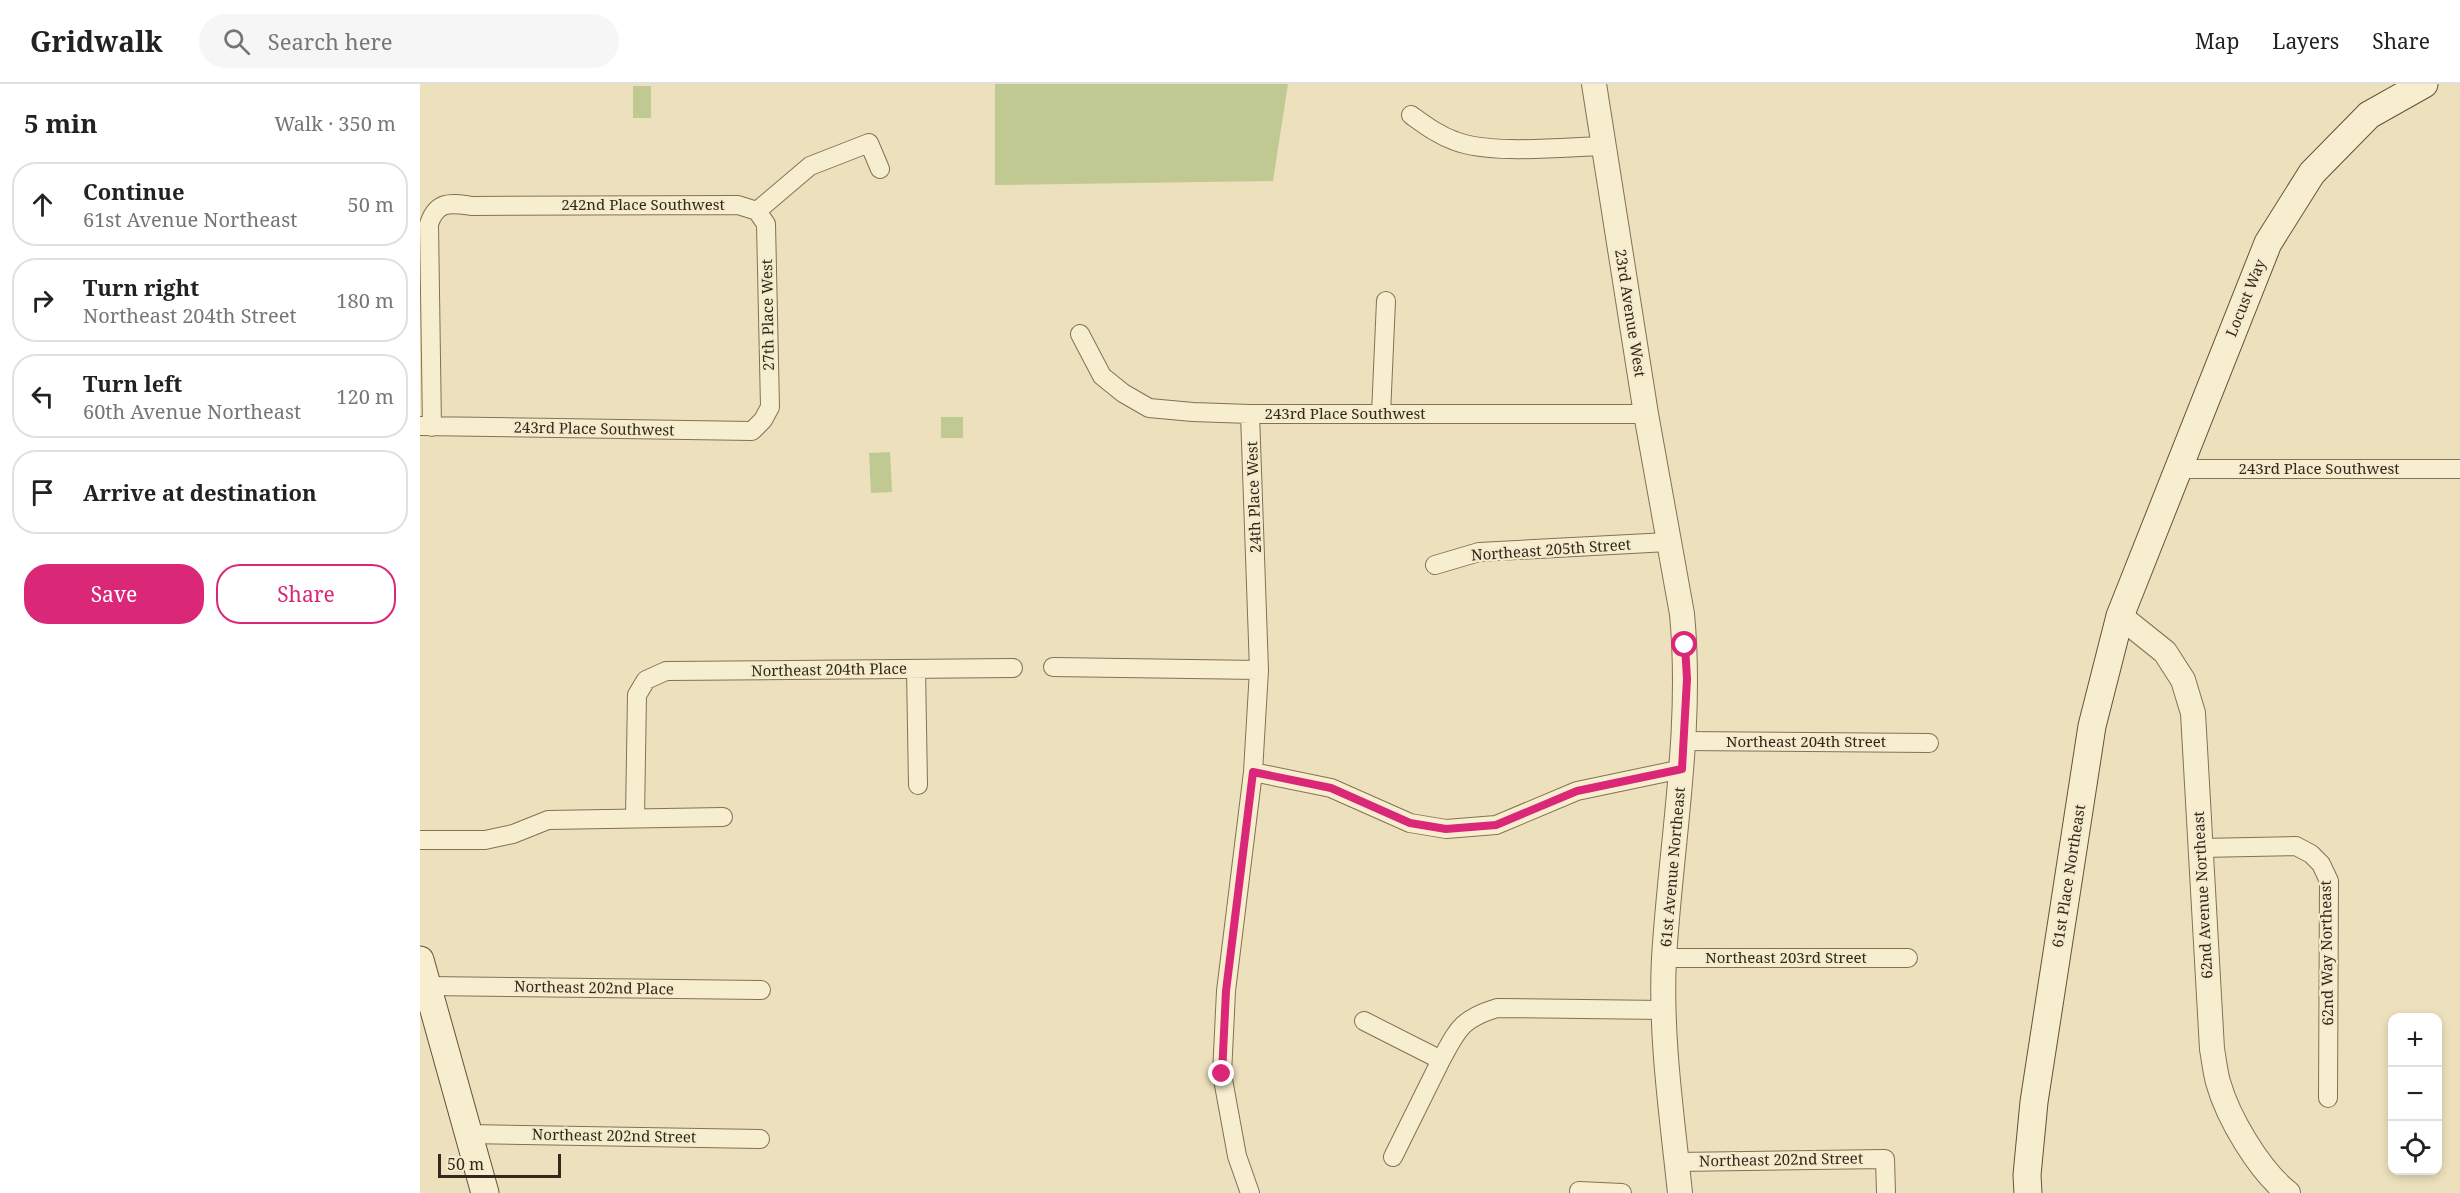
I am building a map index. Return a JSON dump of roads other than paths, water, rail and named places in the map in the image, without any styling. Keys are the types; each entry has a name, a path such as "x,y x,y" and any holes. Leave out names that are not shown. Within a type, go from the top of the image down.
{"main road":[{"name":"Locust Way","path":"2139,565 2268,243 2312,173 2369,114 2424,84"},
{"name":"61st Place Northeast","path":"2028,1193 2027,1175 2034,1102 2092,726 2120,616 2139,565"},
{"path":"423,973 485,1193"}],"street":[{"name":"23rd Avenue West","path":"1594,84 1668,542"},
{"path":"1411,114 1435,132 1457,142 1493,149 1604,146"},
{"path":"757,211 810,166 869,143 880,169"},
{"name":"242nd Place Southwest","path":"426,426 429,224 432,214 440,206 451,203 472,206 738,205 757,211"},
{"name":"27th Place West","path":"757,211 766,224 770,407 763,420"},
{"path":"1381,414 1386,301"},
{"name":"243rd Place Southwest","path":"1080,334 1102,376 1123,393 1149,408 1250,414 1646,414"},
{"name":"24th Place West","path":"1250,414 1259,670 1253,772 1226,991 1222,1074 1237,1156 1250,1193"},
{"name":"243rd Place Southwest","path":"426,426 752,431 763,420"},
{"name":"243rd Place Southwest","path":"2178,469 2460,469"},
{"name":"Northeast 205th Street","path":"1434,565 1479,552 1668,542"},
{"name":"61st Avenue Northeast","path":"1668,542 1682,614 1687,679 1682,769 1664,958 1663,1010 1680,1193"},
{"name":"62nd Avenue Northeast","path":"2120,616 2165,652 2183,680 2193,713 2212,1049 2218,1083 2234,1120 2283,1189"},
{"path":"1053,667 1259,670"},
{"name":"Northeast 204th Place","path":"635,817 637,695 646,680 666,671 1013,668"},
{"path":"916,669 918,785"},
{"name":"Northeast 204th Street","path":"1683,741 1929,743"},
{"path":"1253,772 1331,788 1410,823 1446,829 1496,825 1577,791 1682,769"},
{"path":"420,840 485,840 513,834 548,820 723,817"},
{"name":"62nd Way Northeast","path":"2201,848 2296,846 2312,854 2321,864 2329,881 2328,1098"},
{"name":"Northeast 203rd Street","path":"1664,958 1908,958"},
{"name":"Northeast 202nd Place","path":"423,973 761,990"},
{"path":"1393,1158 1458,1028 1476,1014 1497,1008 1663,1010"},
{"path":"1364,1021 1441,1060"},
{"name":"Northeast 202nd Street","path":"468,1134 760,1139"},
{"name":"Northeast 202nd Street","path":"1677,1162 1884,1159 1886,1193"},
{"path":"1579,1191 1622,1193"}]}
